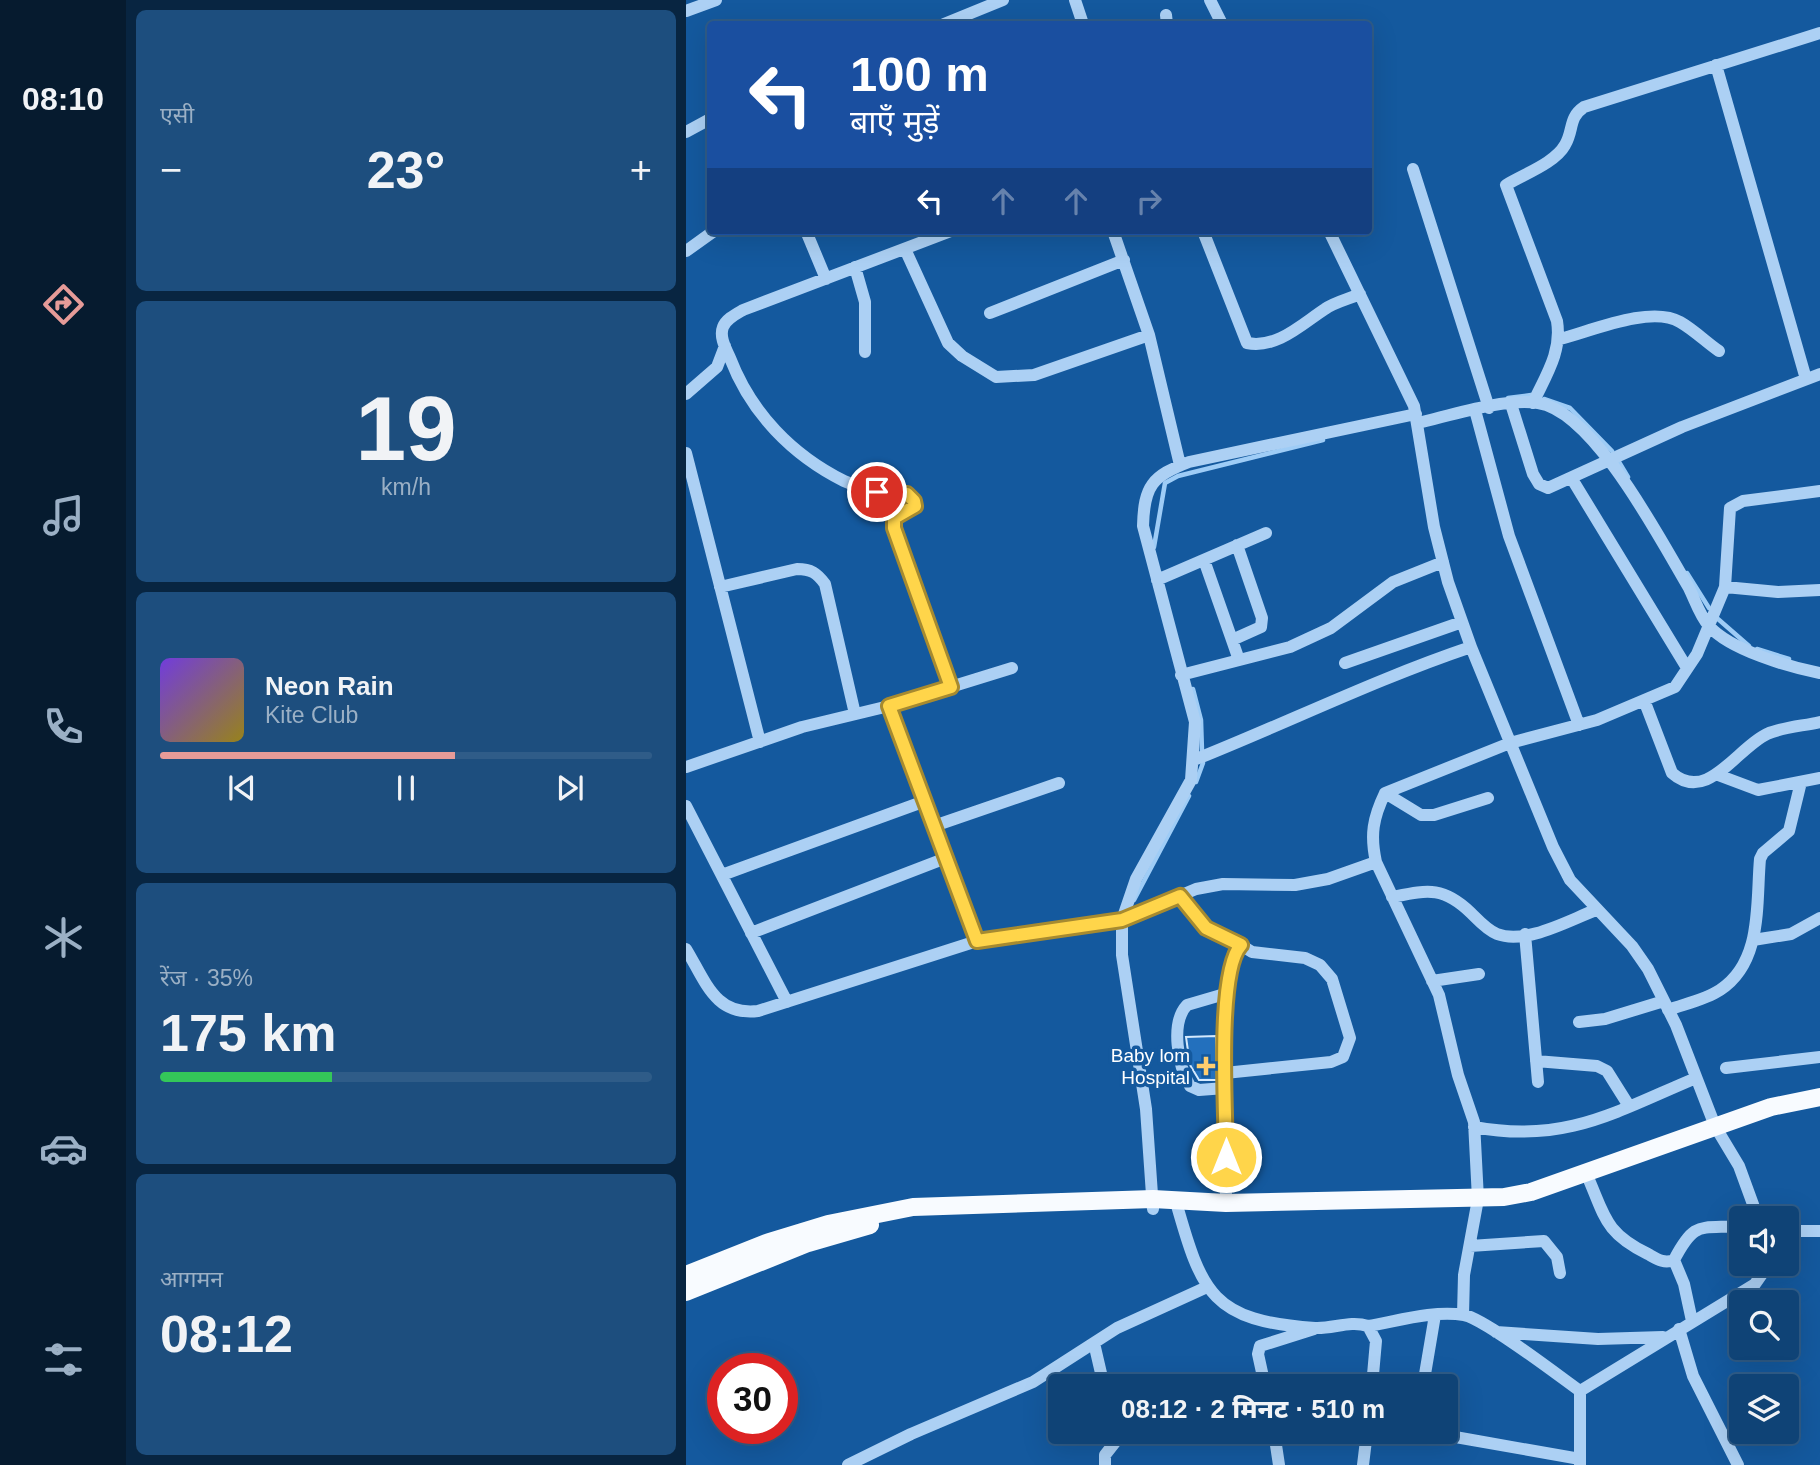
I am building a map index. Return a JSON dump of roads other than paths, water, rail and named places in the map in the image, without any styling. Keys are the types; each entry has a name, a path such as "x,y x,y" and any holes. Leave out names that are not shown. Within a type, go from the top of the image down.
{"main road":[{"path":"686,1275 769,1242 872,1213 914,1206 1478,1199 1531,1192 1771,1107 1820,1097"},
{"path":"686,1292 808,1243 879,1222 922,1216 1040,1215 1162,1203"}],"street":[{"path":"686,11 716,0"},
{"path":"972,19 1003,0"},
{"path":"1075,0 1082,21"},
{"path":"1210,0 1221,21"},
{"path":"1533,403 1556,356 1560,339 1557,321 1506,185 1557,155 1568,138 1574,114 1584,107 1820,33"},
{"path":"1716,65 1806,379"},
{"path":"686,132 707,121"},
{"path":"1413,169 1489,408"},
{"path":"686,251 708,235"},
{"path":"808,235 826,279"},
{"path":"941,235 743,310 730,318 723,327 725,346 735,373 762,417 790,445 846,482 877,492 912,496 915,506 894,518 894,528 951,687"},
{"path":"1115,235 1149,335 1180,465"},
{"path":"1204,235 1247,343 1266,344 1326,308 1360,294"},
{"path":"1331,235 1417,419 1443,562 1462,622 1553,847 1570,880 1595,910 1632,946 1666,1005 1715,1126 1739,1166 1754,1206"},
{"path":"905,249 948,343 962,356 996,377 1034,376 1149,335"},
{"path":"990,313 1124,260"},
{"path":"855,267 865,302 865,352"},
{"path":"1560,339 1635,319 1663,316 1679,321 1719,352"},
{"path":"686,394 717,367 725,346"},
{"path":"1511,404 1533,474 1539,484 1555,487 1682,427 1820,374"},
{"path":"1316,1328 1231,1311 1208,1287 1162,1203 1122,955 1122,920 1136,879 1191,780 1195,722 1143,526 1143,500 1151,482 1180,465 1417,419 1511,404 1533,403 1562,410 1584,430 1609,461 1661,540 1709,626 1769,660 1820,673"},
{"path":"1475,410 1509,536 1579,725"},
{"path":"686,453 760,742"},
{"path":"1572,479 1687,668"},
{"path":"1463,1315 1464,1275 1478,1199 1474,1127 1458,1075 1439,995 1376,862 1371,839 1373,824 1385,793 1510,743 1579,725 1675,687 1697,654 1725,587 1730,508 1743,501 1820,491"},
{"path":"1157,580 1266,533"},
{"path":"1232,640 1255,631 1261,626 1262,618 1237,545"},
{"path":"1204,560 1239,660"},
{"path":"1181,675 1290,648 1331,628 1393,583 1443,562"},
{"path":"720,587 797,569 809,569 818,575 825,584 855,714"},
{"path":"1725,587 1778,592 1820,590"},
{"path":"1345,663 1462,622"},
{"path":"1194,760 1319,710 1394,673 1471,647"},
{"path":"686,767 760,742 1012,668"},
{"path":"1644,700 1672,773 1681,781 1693,783 1718,775 1767,735 1820,722"},
{"path":"889,706 977,941"},
{"path":"1718,775 1758,790 1820,778"},
{"path":"1579,1022 1605,1019 1718,992 1740,971 1757,928 1760,859 1763,853 1789,831 1801,782"},
{"path":"934,826 1059,783"},
{"path":"1385,793 1421,815 1434,815 1488,798"},
{"path":"722,875 925,801"},
{"path":"686,806 787,1002"},
{"path":"751,933 946,858"},
{"path":"686,949 716,999 738,1013 787,1002 977,941 1122,920 1180,896 1223,884 1295,885 1328,879 1376,862"},
{"path":"1392,897 1424,891 1442,892 1456,898 1496,934 1525,934 1595,910"},
{"path":"1180,896 1206,928 1252,952 1305,958 1320,965 1332,979 1350,1038 1349,1048 1343,1057 1331,1062 1225,1073"},
{"path":"1753,940 1791,934 1819,922"},
{"path":"1525,934 1538,1082"},
{"path":"1226,1203 1225,1073 1228,993 1230,965 1233,954 1241,945"},
{"path":"1432,981 1479,974"},
{"path":"1225,1088 1199,1090 1190,1086 1181,1061 1178,1019 1186,1004 1228,993"},
{"path":"1726,1068 1820,1057"},
{"path":"1536,1061 1597,1066 1607,1071 1629,1106"},
{"path":"1474,1127 1528,1134 1569,1129 1696,1078"},
{"path":"1586,1172 1609,1227 1619,1238 1661,1261 1674,1260"},
{"path":"1692,1321 1684,1284 1674,1260 1684,1240 1695,1229 1729,1227"},
{"path":"1799,1231 1820,1231"},
{"path":"1470,1246 1545,1241 1557,1257 1560,1273"},
{"path":"1580,1391 1755,1283 1760,1276"},
{"path":"848,1465 911,1434 1032,1382 1117,1328 1208,1287"},
{"path":"1425,1374 1435,1315"},
{"path":"1262,1374 1260,1346 1316,1328 1360,1324 1368,1326 1435,1315 1463,1315 1496,1332 1580,1391"},
{"path":"1368,1326 1376,1341 1373,1374"},
{"path":"1679,1329 1693,1376 1738,1465"},
{"path":"1496,1332 1588,1339 1667,1337"},
{"path":"1094,1343 1101,1374"},
{"path":"1458,1438 1580,1462 1580,1391"},
{"path":"1105,1465 1105,1455 1114,1444"},
{"path":"1276,1444 1279,1465"},
{"path":"1363,1465 1366,1444"}],"waterway":[{"path":"1508,398 1531,395"},
{"path":"1544,399 1570,408 1612,451"},
{"path":"1154,547 1165,483 1178,476 1323,440"},
{"path":"1619,462 1628,477"},
{"path":"1687,573 1709,608"},
{"path":"1718,619 1749,646"},
{"path":"1757,649 1789,659"},
{"path":"1193,689 1201,720 1202,751"},
{"path":"1196,782 1203,763"},
{"path":"1134,900 1189,796"}],"place":[{"name":"Baby lom Hospital","path":"1206,1066"}]}
